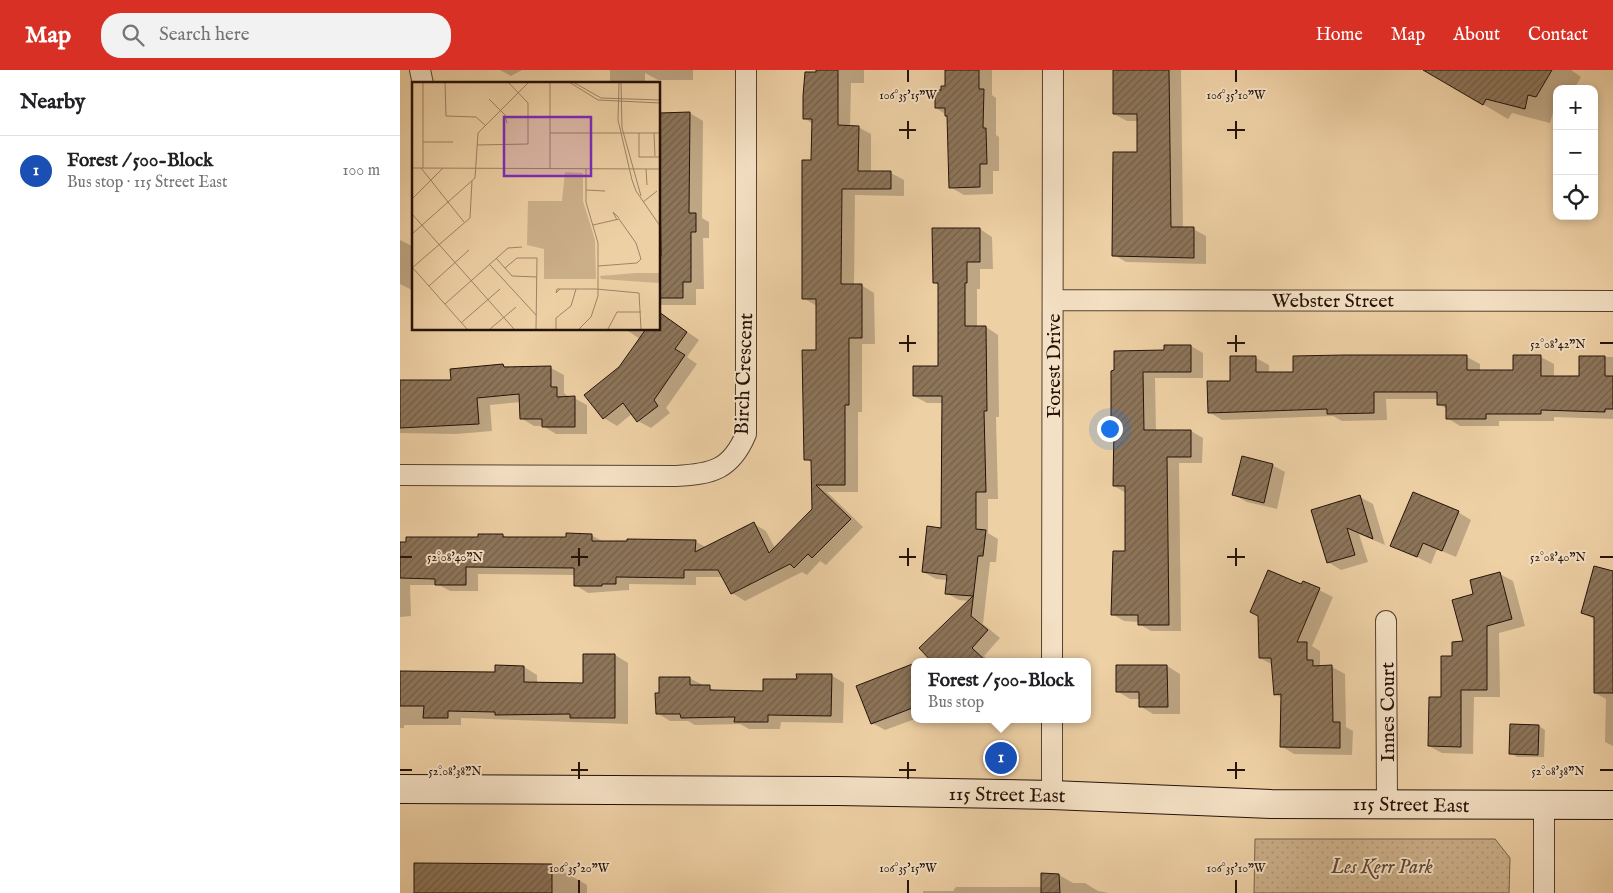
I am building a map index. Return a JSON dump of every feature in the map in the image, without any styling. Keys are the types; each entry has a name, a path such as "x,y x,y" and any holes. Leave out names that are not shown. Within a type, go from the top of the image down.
{"street":[{"name":"Birch Crescent","path":"400,475 676,476 705,474 729,462 739,450 746,434 746,70"},
{"name":"Forest Drive","path":"1052,658 1053,70"},
{"name":"Webster Street","path":"1053,300 1613,301"},
{"name":"Innes Court","path":"1386,621 1387,803"},
{"path":"1052,723 1052,795"},
{"name":"115 Street East","path":"400,789 838,791 1052,795 1271,804 1613,805"},
{"path":"1544,805 1544,893"}],"green space":[{"name":"Les Kerr Park","path":"1255,839 1495,839 1510,858 1509,893 1254,893"}],"building":[{"path":"816,70 838,70 838,125 859,126 858,171 891,171 891,189 842,189 841,284 862,284 862,338 849,338 849,405 845,405 845,485 816,485 851,519 812,558 808,554 794,568 790,564 731,594 718,570 684,570 684,578 616,577 616,584 602,584 602,586 574,586 574,568 466,567 466,585 435,585 435,579 400,578 400,542 406,542 406,537 478,537 478,534 503,534 503,537 566,537 566,533 592,534 592,541 627,541 627,539 696,540 695,552 754,522 769,553 812,509 811,460 804,460 802,350 816,350 816,299 802,299 802,160 811,160 812,119 803,119 805,72 816,72"},
{"path":"945,70 979,70 979,89 984,89 983,128 986,128 987,164 980,164 980,187 949,188 947,116 945,116 945,108 935,108 935,90 941,90 941,86 945,86"},
{"path":"1113,70 1169,70 1171,227 1194,227 1194,258 1112,256 1113,152 1137,152 1137,114 1113,114"},
{"path":"1423,70 1552,70 1536,97 1528,95 1525,109 1486,99 1483,105"},
{"path":"690,112 689,213 696,213 696,232 691,232 691,282 683,282 683,298 660,298 660,113"},
{"path":"932,228 980,228 980,262 967,262 965,326 986,326 987,411 984,411 986,492 976,492 976,529 986,530 983,556 978,556 971,616 988,630 972,648 983,658 928,658 919,648 973,596 945,594 947,575 922,572 927,526 941,528 942,396 913,396 913,366 938,366 938,283 933,283"},
{"path":"660,313 687,332 675,349 685,355 654,400 658,406 637,422 623,403 603,419 584,395 619,367 645,330 660,330"},
{"path":"1164,345 1191,345 1191,372 1143,372 1144,430 1191,430 1191,457 1167,457 1169,625 1138,625 1138,615 1111,615 1113,551 1125,551 1125,486 1113,486 1114,424 1111,424 1111,371 1114,370 1114,351 1164,350"},
{"path":"1467,355 1467,370 1513,370 1513,355 1541,355 1541,376 1579,376 1579,356 1605,356 1605,376 1613,376 1613,409 1605,409 1605,412 1541,410 1541,414 1486,414 1486,419 1446,419 1446,405 1437,405 1437,392 1374,392 1374,413 1327,414 1327,409 1208,413 1207,381 1230,381 1230,356 1256,356 1256,372 1293,372 1293,356"},
{"path":"503,364 504,367 551,366 551,387 557,387 557,397 575,396 575,427 542,427 542,419 520,419 519,394 477,398 479,424 400,428 400,380 451,380 450,369"},
{"path":"1242,456 1273,464 1264,503 1232,495"},
{"path":"1413,492 1459,511 1442,551 1423,543 1417,557 1390,546"},
{"path":"1360,495 1373,539 1347,528 1355,555 1327,563 1311,510"},
{"path":"1594,566 1613,571 1613,693 1594,693 1594,617 1581,613"},
{"path":"1268,570 1301,584 1303,581 1320,588 1297,642 1307,642 1307,660 1313,660 1313,666 1332,665 1333,722 1340,722 1340,748 1280,747 1281,694 1274,695 1271,658 1259,658 1258,616 1250,612"},
{"path":"1500,572 1512,619 1487,626 1487,690 1461,690 1461,747 1428,746 1429,697 1441,697 1441,656 1452,656 1452,642 1463,641 1452,600 1473,594 1470,580"},
{"path":"583,654 615,654 615,718 570,718 570,714 495,715 495,712 448,711 448,718 423,718 424,706 400,706 400,671 495,672 495,665 524,666 524,682 583,683"},
{"path":"911,665 911,709 871,724 856,686"},
{"path":"1116,665 1167,665 1168,707 1139,707 1139,692 1116,692"},
{"path":"796,674 832,674 831,716 768,715 768,722 734,722 735,717 681,718 680,714 656,714 655,693 659,693 659,677 690,677 690,685 710,685 710,690 763,691 763,679 797,679"},
{"path":"1510,724 1539,725 1538,755 1509,754"},
{"path":"414,863 552,864 552,893 414,893"},
{"path":"1041,873 1059,874 1060,893 1041,893"}],"place":[{"name":"Forest / 500-Block","path":"1001,758"}]}
